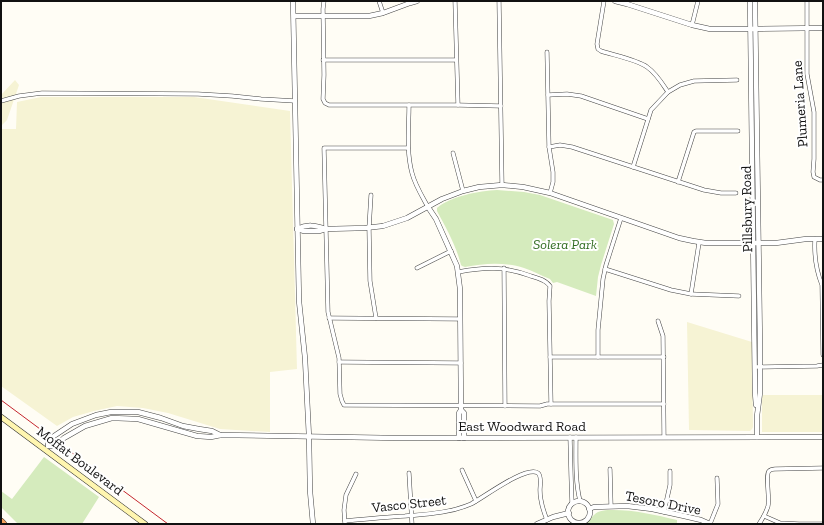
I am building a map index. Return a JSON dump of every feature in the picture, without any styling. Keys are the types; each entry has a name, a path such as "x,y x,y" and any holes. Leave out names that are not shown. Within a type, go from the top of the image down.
{"main road":[{"name":"Moffat Boulevard","path":"1,418 47,448 145,524"}],"street":[{"path":"293,1 299,301 306,358 310,491 313,524"},
{"path":"324,1 323,99 325,103 330,105 501,106"},
{"path":"379,1 383,13"},
{"path":"294,16 369,16 383,13 417,1"},
{"path":"456,1 458,105"},
{"path":"499,1 502,185"},
{"path":"604,1 597,44 598,48 601,51 640,63 647,67 657,76 668,92"},
{"path":"615,1 692,25 710,29 823,28"},
{"path":"692,25 698,1"},
{"name":"Pillsbury Road","path":"750,1 753,29"},
{"name":"Pillsbury Road","path":"755,1 753,29 758,367 760,393 757,416 757,437"},
{"name":"Plumeria Lane","path":"807,1 807,74 814,112 813,172 814,177 823,180"},
{"path":"547,52 549,147 553,172 553,182 550,193"},
{"path":"323,60 456,60"},
{"path":"633,167 651,110 668,92 680,85 694,81 737,80"},
{"path":"1,101 19,96 42,93 198,94 296,101"},
{"path":"548,95 581,96 648,118"},
{"path":"409,105 408,148 412,173 420,192 436,219 451,251 458,272 460,289 461,408 464,413 462,438"},
{"path":"678,182 694,132 738,131"},
{"path":"549,147 560,145 572,147 704,190 721,193 736,193"},
{"path":"408,148 324,148 327,305 339,362 340,394 344,405 461,408 540,406 551,404 664,404"},
{"path":"453,153 463,190"},
{"path":"297,229 304,226 319,226 326,229 369,228 382,226 407,218 442,199 463,190 502,185 524,187 550,193 679,238 699,243 776,243 823,239"},
{"path":"371,195 369,228 370,281 376,318"},
{"path":"598,357 598,330 603,279 621,218"},
{"path":"815,239 815,256 818,276 822,285 823,354"},
{"path":"691,294 699,243"},
{"path":"416,268 451,251"},
{"path":"458,272 481,268 504,268 537,278 547,282 550,286 551,404"},
{"path":"504,268 505,406"},
{"path":"605,269 671,290 691,294 739,296"},
{"path":"329,318 460,319"},
{"path":"658,321 663,336 664,437"},
{"path":"550,357 664,357"},
{"path":"339,362 461,363"},
{"path":"758,367 823,365"},
{"name":"East Woodward Road","path":"221,435 212,431 183,426 138,412 111,412 82,419 72,424 48,440 47,448 55,446 64,438 85,426 112,418 138,419 197,436 211,437 221,435 462,438 823,437"},
{"path":"570,437 572,504 569,508 569,513 572,519 578,522 584,521 589,516 589,509 586,504 580,501 572,504"},
{"path":"576,437 578,490 580,501"},
{"path":"759,524 768,506 769,471 772,469 823,468"},
{"path":"610,469 611,506"},
{"path":"462,470 476,501"},
{"path":"664,512 670,486 670,471"},
{"name":"Vasco Street","path":"345,522 452,511 472,504 499,486 524,473 531,472 538,472 540,474 542,508 547,520"},
{"path":"409,473 412,524"},
{"path":"345,522 344,510 346,495 356,474"},
{"path":"710,524 718,504 717,478"},
{"name":"Tesoro Drive","path":"589,509 594,507 627,506 690,517 710,524"},
{"path":"537,524 553,517 569,513"},
{"path":"764,516 780,523 823,524"}],"shaded area":[{"path":"15,80 19,85 7,120 1,126 1,95"},
{"path":"41,97 194,97 290,111 297,369 270,372 270,432 220,429 168,413 143,408 117,406 73,417 57,426 1,386 2,129 16,129 17,102"},
{"path":"687,322 752,342 753,427 750,431 689,430"},
{"path":"763,395 823,395 823,432 762,432"}],"green space":[{"name":"Solera Park","path":"497,190 540,195 613,220 614,224 598,277 596,296 557,282 553,283 550,279 517,266 495,264 465,267 461,265 454,244 437,211 437,208 457,197"},
{"path":"44,457 99,497 82,524 18,524 1,507 1,491 12,499"},
{"path":"605,510 621,510 677,520 677,524 584,524 598,512"}],"railway":[{"path":"1,400 168,524"}]}
